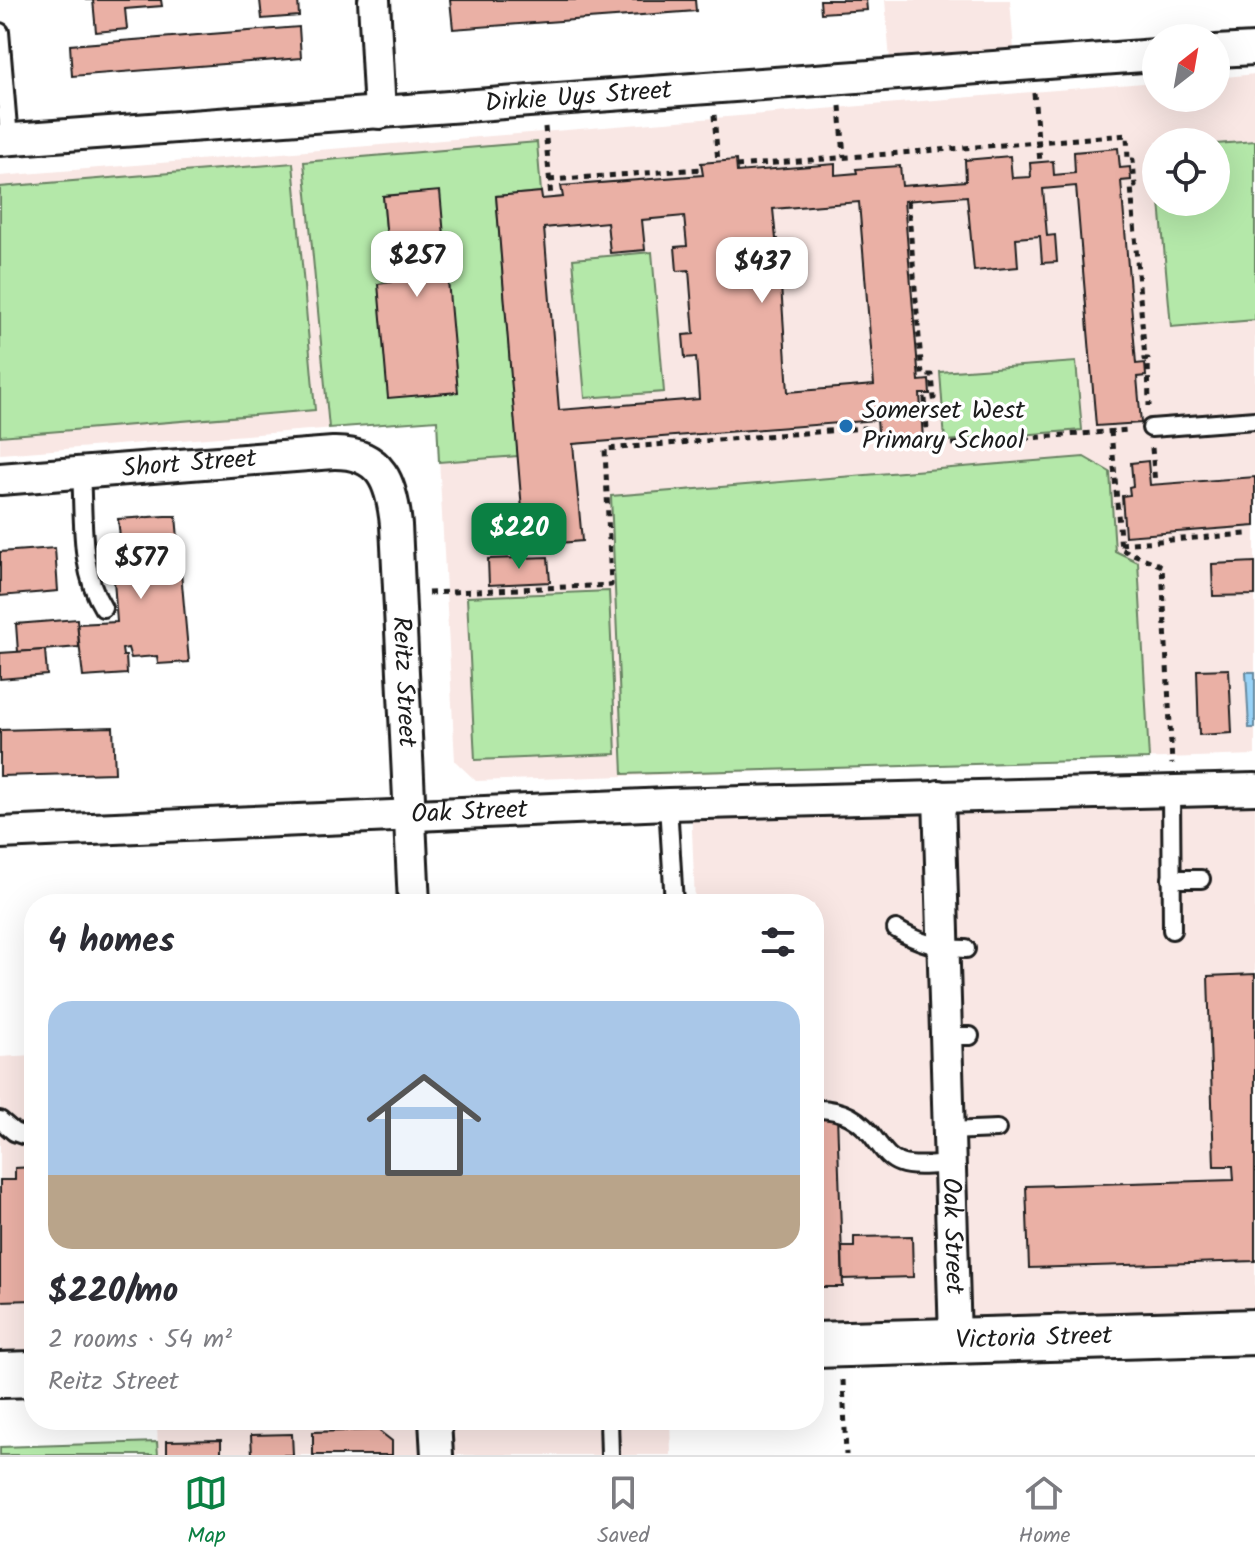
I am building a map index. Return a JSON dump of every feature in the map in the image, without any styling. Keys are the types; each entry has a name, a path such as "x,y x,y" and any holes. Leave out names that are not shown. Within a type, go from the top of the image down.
{"main road":[{"name":"Victoria Street","path":"827,1344 1255,1332"},
{"path":"0,1375 24,1374"}],"street":[{"path":"374,0 380,113"},
{"path":"1230,50 1255,49"},
{"name":"Dirkie Uys Street","path":"5,139 1142,56"},
{"name":"Short Street","path":"0,479 333,453 358,456 374,465"},
{"name":"Reitz Street","path":"374,465 386,478 393,494 414,894"},
{"name":"Oak Street","path":"0,833 668,804 1255,789"},
{"name":"Oak Street","path":"939,796 955,949 958,1036 949,1131 955,1339"},
{"path":"436,1430 437,1455"}],"lane":[{"path":"0,32 5,139"},
{"path":"1151,428 1255,420"},
{"path":"81,473 89,575 93,592 103,608"},
{"path":"1172,793 1172,930"},
{"path":"668,804 673,894"},
{"path":"1171,879 1201,879"},
{"path":"896,929 918,941 955,949"},
{"path":"824,1110 846,1113 858,1120 888,1156 897,1162 907,1165 950,1164"},
{"path":"0,1120 14,1132 24,1136"},
{"path":"949,1131 997,1129"},
{"path":"609,1430 610,1455"}],"path":[{"path":"1034,100 1040,162"},
{"path":"542,102 551,198"},
{"path":"841,125 844,157"},
{"path":"736,166 1127,135 1128,160 1133,160 1135,186 1131,186 1145,359 1148,359 1150,380 1147,380 1155,484"},
{"path":"716,138 718,162"},
{"path":"549,180 702,169"},
{"path":"908,201 922,375 932,375 934,398 925,399 928,446 1151,428"},
{"path":"399,594 611,585 605,449 865,428 865,421"},
{"path":"1111,431 1121,549 1162,566 1172,793"},
{"path":"1120,544 1247,534"},
{"path":"827,1344 846,1455"}],"shaded area":[{"path":"885,0 1010,0 1015,63 891,73"},
{"name":"Somerset West Primary School","path":"1255,74 1255,755 476,781 455,761 437,420 0,454 0,176 1142,83 1142,112 1230,112 1230,77"},
{"path":"1255,790 1255,1331 824,1346 824,894 695,894 691,806"},
{"path":"24,1056 24,1375 0,1376 0,1057"},
{"path":"157,1430 670,1430 671,1455 158,1455"}],"green space":[{"path":"1255,141 1255,320 1171,327 1161,216 1230,216 1230,143"},
{"path":"537,142 541,192 496,196 518,456 439,462 437,420 329,428 304,162","holes":["383,196 458,392 378,284 391,282"]},
{"path":"293,163 315,410 0,436 0,187"},
{"path":"652,252 664,392 585,398 573,259"},
{"path":"1076,362 1082,430 945,441 940,372"},
{"path":"1084,457 1110,472 1115,551 1138,562 1149,759 623,774 611,496"},
{"path":"609,591 616,754 475,760 467,597"},
{"path":"157,1442 158,1455 0,1455 0,1447"}],"water":[{"path":"1246,672 1255,672 1255,728 1249,728"}],"building":[{"path":"93,0 161,0 162,6 125,9 127,29 96,32"},
{"path":"260,0 298,0 299,16 262,19"},
{"path":"450,0 695,0 696,11 453,29"},
{"path":"820,0 866,0 867,10 821,13"},
{"path":"299,27 301,58 72,76 70,45"},
{"path":"1118,148 1120,168 1130,167 1131,180 1121,181 1136,364 1145,363 1146,376 1137,377 1141,423 1096,426 1076,186 1043,189 1047,236 1055,235 1057,262 1042,263 1040,236 1016,238 1018,267 974,271 967,196 904,201 919,381 929,380 930,394 920,394 923,440 879,443 877,420 573,444 582,541 525,546 496,196 541,192 542,199 563,197 561,186 703,175 701,163 736,160 737,172 835,164 835,175 857,173 856,169 900,166 902,186 966,181 965,160 1010,156 1012,178 1031,177 1030,163 1053,161 1054,175 1075,173 1074,152","holes":["859,202 874,385 788,392 778,239 773,209","684,216 687,246 675,247 677,271 689,270 694,334 683,335 685,358 696,357 699,399 559,410 544,228 607,222 610,253 645,250 642,220"]},
{"path":"440,191 458,392 388,398 378,284 391,282 383,196"},
{"path":"1148,461 1150,485 1255,477 1255,526 1125,536 1122,496 1130,495 1129,487 1133,486 1131,463"},
{"path":"176,516 189,662 158,664 157,656 131,658 128,648 122,649 123,656 126,656 127,674 83,677 77,624 117,622 111,538 120,537 118,519"},
{"path":"55,548 58,591 0,596 0,552"},
{"path":"548,557 550,582 489,585 488,559"},
{"path":"1255,562 1255,595 1213,596 1212,564"},
{"path":"77,619 79,647 18,652 16,624"},
{"path":"45,650 47,675 0,679 0,653"},
{"path":"1229,669 1232,733 1199,735 1197,670"},
{"path":"113,727 115,773 0,776 0,730"},
{"path":"1255,974 1255,1261 1029,1268 1026,1186 1234,1180 1233,1166 1214,1166 1208,976"},
{"path":"824,1115 837,1115 843,1287 824,1287"},
{"path":"15,1168 24,1168 24,1300 0,1301 0,1180 15,1180"},
{"path":"912,1236 913,1277 843,1279 842,1247 854,1247 854,1237"},
{"path":"378,1430 392,1441 392,1455 313,1455 313,1432"},
{"path":"292,1434 293,1455 252,1455 251,1435"},
{"path":"221,1440 221,1455 167,1455 167,1441"}],"place":[{"name":"Somerset West Primary School","path":"846,426"}]}
